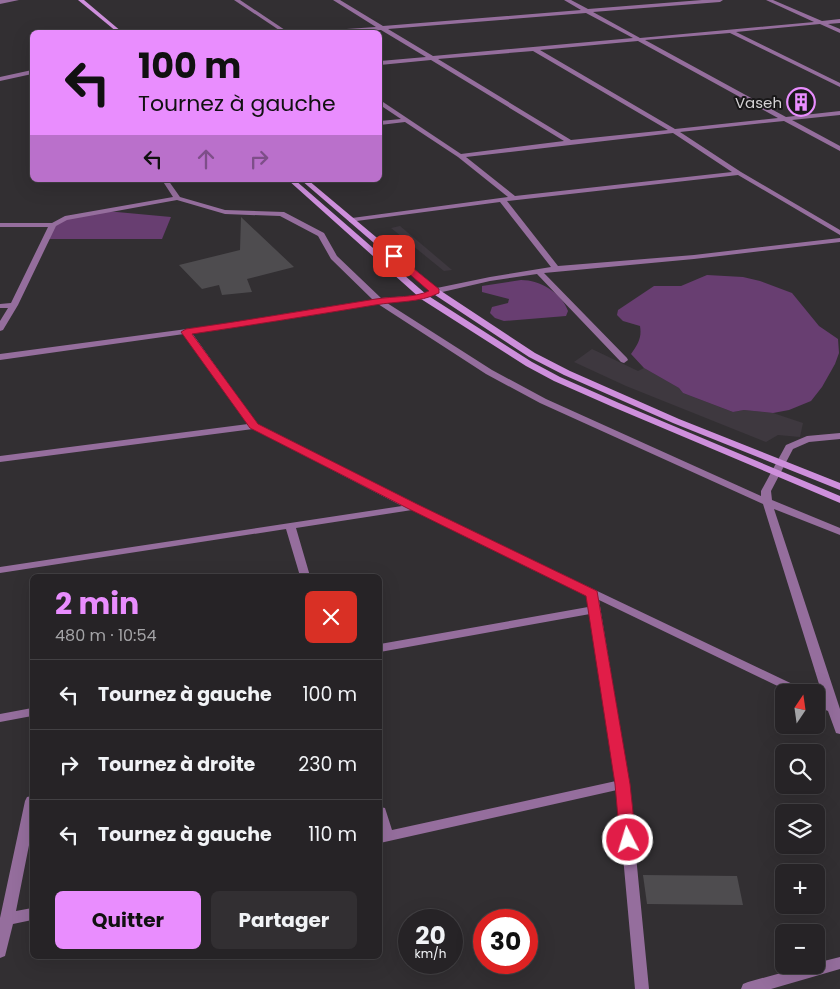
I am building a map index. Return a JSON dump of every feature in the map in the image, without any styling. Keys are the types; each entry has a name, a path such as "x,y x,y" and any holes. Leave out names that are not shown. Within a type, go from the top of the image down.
{"street":[{"path":"0,2 16,0"},
{"path":"81,0 118,30"},
{"path":"90,0 126,30"},
{"path":"237,0 282,30"},
{"path":"337,1 353,0"},
{"path":"567,0 636,40 840,149"},
{"path":"358,30 720,0"},
{"path":"769,0 840,31"},
{"path":"337,1 570,142"},
{"path":"382,64 840,21"},
{"path":"731,31 840,85"},
{"path":"534,49 673,130 739,173 840,233"},
{"path":"0,78 30,72"},
{"path":"382,103 460,156 514,198"},
{"path":"460,156 673,130 840,113"},
{"path":"382,123 406,120"},
{"path":"352,220 514,198 739,173"},
{"path":"166,182 177,198"},
{"path":"293,182 424,297 502,348 557,379 778,468 840,487"},
{"path":"306,182 436,291 511,342 567,373 778,468 840,500"},
{"path":"0,225 53,225 65,218 177,198 225,212 281,214 320,235 334,257 378,301 489,372 535,397 767,502 840,532"},
{"path":"502,200 556,269"},
{"path":"0,328 14,305 53,225"},
{"path":"0,357 261,321 378,301 424,297 436,291 538,271 694,257 840,240"},
{"path":"538,271 624,360"},
{"path":"0,306 14,305"},
{"path":"186,332 254,426 413,507 782,684"},
{"path":"0,459 254,426"},
{"path":"840,436 807,439 788,447 766,491 767,502 840,730"},
{"path":"0,570 413,507"},
{"path":"290,525 304,574"},
{"path":"592,594 623,784 642,989"},
{"path":"382,648 595,609"},
{"path":"825,705 834,709"},
{"path":"0,718 30,712"},
{"path":"382,825 384,838 623,784"},
{"path":"0,952 30,811"},
{"path":"8,919 30,914"},
{"path":"748,989 840,963"}],"shaded area":[{"path":"106,211 171,217 162,239 46,239 53,225 65,218"},
{"path":"400,226 452,270 444,271 391,228"},
{"path":"707,275 743,277 792,293 819,326 838,339 839,353 835,364 822,387 811,401 789,410 773,413 744,410 733,412 683,393 679,388 644,368 631,354 639,341 640,326 623,321 617,315 618,310 654,286 681,286"},
{"path":"521,280 536,282 556,293 565,304 568,311 566,316 504,321 495,318 490,313 492,307 508,303 509,299 482,292 482,286"},
{"path":"592,349 638,371 644,368 679,388 683,393 733,412 744,410 773,413 803,423 800,437 778,435 766,442 626,386 574,362"}],"building":[{"path":"241,217 294,267 247,279 252,292 222,295 219,285 202,289 179,265 240,250"},
{"path":"643,875 737,876 743,905 647,904"}],"place":[{"name":"Vaseh","path":"801,102"}],"route":[{"path":"394,256 436,291 424,297 378,301 186,332 254,426 413,507 592,594 623,784 628,840"}]}
